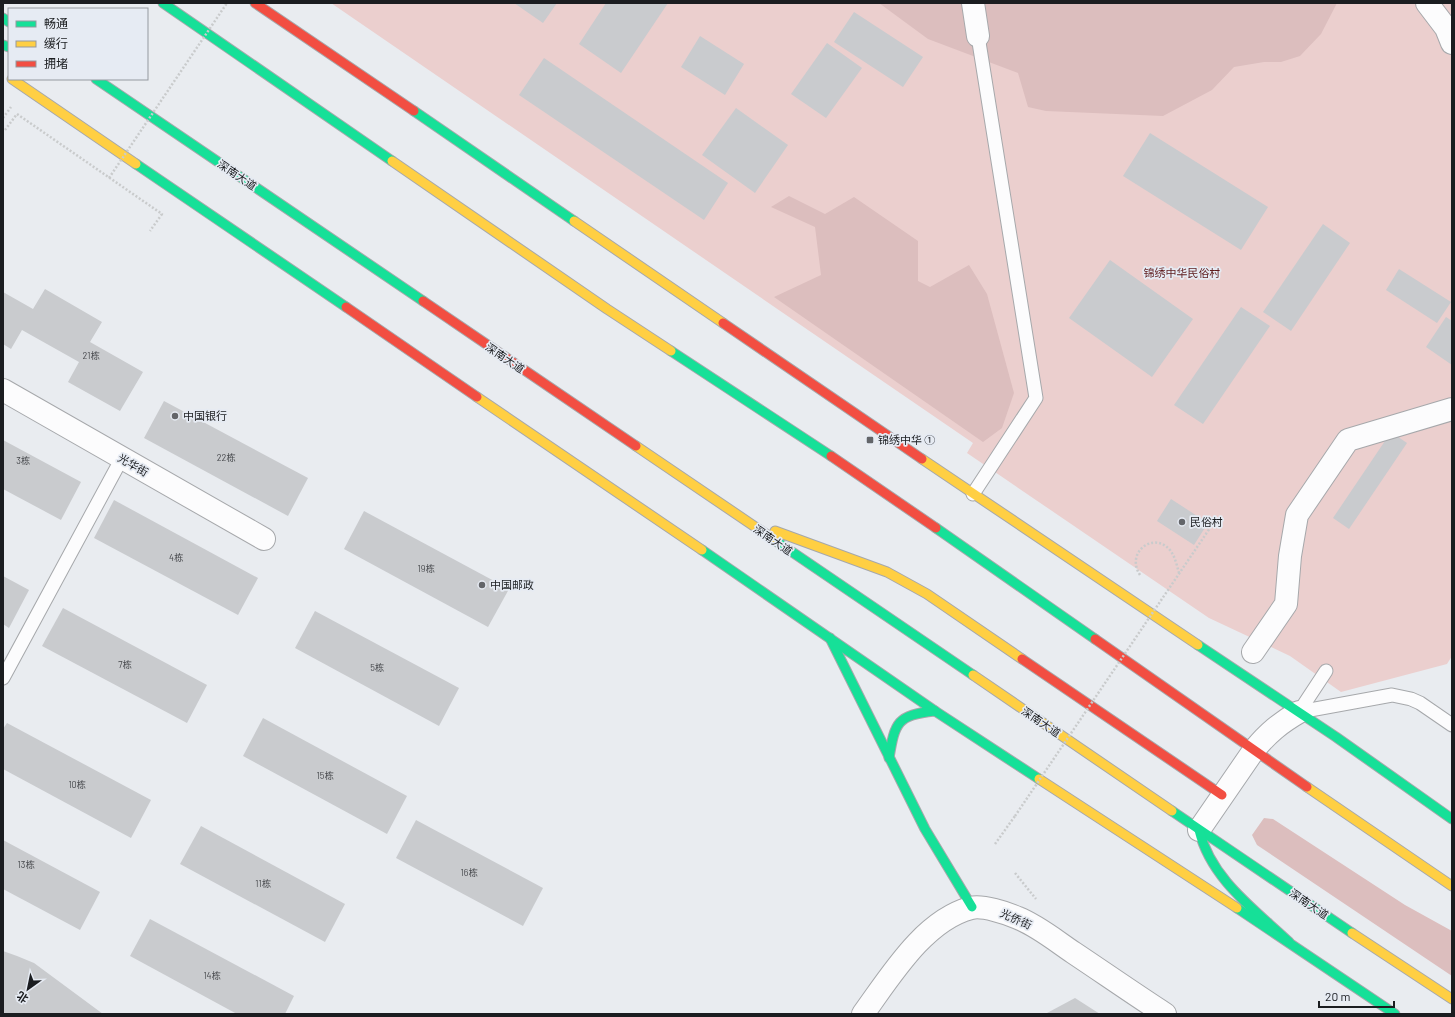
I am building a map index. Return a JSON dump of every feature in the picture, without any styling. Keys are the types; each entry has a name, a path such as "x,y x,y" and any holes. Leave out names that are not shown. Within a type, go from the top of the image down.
{"main road":[{"path":"163,3 607,308 850,468 1308,788 1452,886"},
{"path":"255,3 973,494 1299,712 1452,819"},
{"path":"13,80 935,711 1289,942 1395,1014"},
{"name":"深南大道","path":"97,80 1199,830 1452,999"},
{"path":"744,520 887,572 927,594 1222,795"},
{"path":"829,637 925,829 972,907"},
{"path":"889,758 894,731 901,721 910,715 935,711"},
{"path":"1199,830 1206,853 1216,869 1233,889 1289,942"}],"street":[{"path":"973,3 978,36"},
{"path":"1427,3 1446,28 1452,43"},
{"name":"光华街","path":"3,390 264,539"},
{"path":"1253,652 1286,604 1290,556 1297,515 1348,440 1452,409"},
{"path":"1199,830 1254,750 1272,729 1299,712"},
{"name":"光侨街","path":"863,1014 898,966 915,946 936,926 953,915 972,907 996,910 1018,918 1041,931 1165,1014"}],"lane":[{"path":"973,494 1036,398 978,36"},
{"path":"3,678 122,458"},
{"path":"1299,712 1326,671"},
{"path":"1299,712 1392,695 1402,696 1420,703 1452,725"}],"path":[{"path":"109,178 227,3"},
{"path":"5,130 17,114 162,214 150,231"},
{"path":"995,844 1212,525"},
{"path":"1141,577 1135,564 1136,555 1143,547 1154,543 1165,545 1169,549 1173,554 1179,573"},
{"path":"1015,872 1037,899"}],"green space":[{"name":"锦绣中华民俗村","path":"331,3 1452,3 1452,656 1447,664 1341,692 1290,656 1209,618 967,453 973,443"}],"shaded area":[{"path":"879,3 1337,3 1321,34 1300,56 1281,62 1264,62 1234,67 1212,90 1163,116 1046,111 1028,107 1018,73 928,39"},
{"path":"789,196 825,214 854,197 918,241 918,281 930,287 969,265 987,294 1014,393 1002,428 983,442 774,297 821,275 815,227 771,207"},
{"path":"1264,818 1273,819 1405,905 1452,931 1452,976 1257,845 1252,835"}],"building":[{"path":"514,3 557,3 543,23"},
{"path":"606,3 668,3 621,73 579,44"},
{"path":"854,12 923,57 903,87 834,42"},
{"path":"700,36 744,64 725,95 681,67"},
{"path":"827,43 862,68 826,118 791,94"},
{"path":"544,58 728,183 704,220 519,95"},
{"path":"736,108 788,145 755,193 702,155"},
{"path":"1150,133 1268,207 1241,250 1123,176"},
{"path":"1323,224 1350,243 1291,331 1263,312"},
{"path":"1110,260 1193,319 1152,377 1069,318"},
{"path":"1399,269 1451,302 1437,323 1386,290"},
{"path":"45,289 102,322 90,342 143,372 120,411 68,382 79,362 22,330 11,349 3,344 3,292 33,309"},
{"path":"1241,307 1270,326 1203,424 1174,405"},
{"path":"1446,317 1452,321 1452,365 1426,347"},
{"path":"164,401 308,478 288,516 144,438"},
{"path":"1391,432 1407,443 1349,529 1333,518"},
{"path":"3,440 81,482 61,520 3,489"},
{"name":"民俗村","path":"1171,499 1208,523 1194,545 1157,521"},
{"path":"114,500 258,578 238,615 94,538"},
{"path":"364,511 509,589 488,627 344,549"},
{"path":"3,576 29,590 9,628 3,624"},
{"path":"63,608 207,685 187,723 42,646"},
{"path":"315,611 459,688 439,726 295,648"},
{"path":"263,718 407,796 387,834 243,756"},
{"path":"7,723 151,800 131,838 3,769 3,729"},
{"path":"416,820 543,888 523,926 396,858"},
{"path":"201,826 345,904 325,942 180,864"},
{"path":"3,840 100,892 80,930 3,889"},
{"path":"150,919 294,996 285,1014 237,1014 130,956"},
{"path":"3,951 34,963 103,1014 3,1014"},
{"path":"1075,998 1100,1014 1047,1013"}],"traffic: fast":[{"path":"163,3 392,161"},
{"path":"3,18 8,21"},
{"path":"3,45 8,47"},
{"path":"97,80 423,301"},
{"path":"414,111 574,221"},
{"path":"136,164 346,307"},
{"path":"671,351 831,456"},
{"path":"936,528 1095,639"},
{"path":"776,541 973,675"},
{"path":"702,550 935,711 1039,779"},
{"path":"830,638 925,829 972,907"},
{"path":"1198,645 1336,737 1452,819"},
{"path":"889,758 893,736 900,722 913,715 935,711"},
{"path":"1172,811 1352,933"},
{"path":"1199,830 1205,848 1213,864 1235,892 1289,942"},
{"path":"1237,908 1395,1014"}],"traffic: slow":[{"path":"13,80 136,164"},
{"path":"392,161 607,309 671,351"},
{"path":"574,221 723,323"},
{"path":"477,397 702,550"},
{"path":"636,446 776,541"},
{"path":"922,459 1198,645"},
{"path":"775,531 887,572 927,594 1022,659"},
{"path":"973,675 1172,811"},
{"path":"1039,779 1237,908"},
{"path":"1307,787 1452,886"},
{"path":"1352,933 1452,999"}],"traffic: jam":[{"path":"255,3 414,111"},
{"path":"423,301 636,446"},
{"path":"346,307 477,397"},
{"path":"723,323 922,459"},
{"path":"831,456 936,528"},
{"path":"1095,639 1307,787"},
{"path":"1022,659 1222,795"}],"place":[{"name":"中国银行","path":"175,416"},
{"name":"锦绣中华 ①","path":"870,440"},
{"name":"民俗村","path":"1182,522"},
{"name":"中国邮政","path":"482,585"}]}
